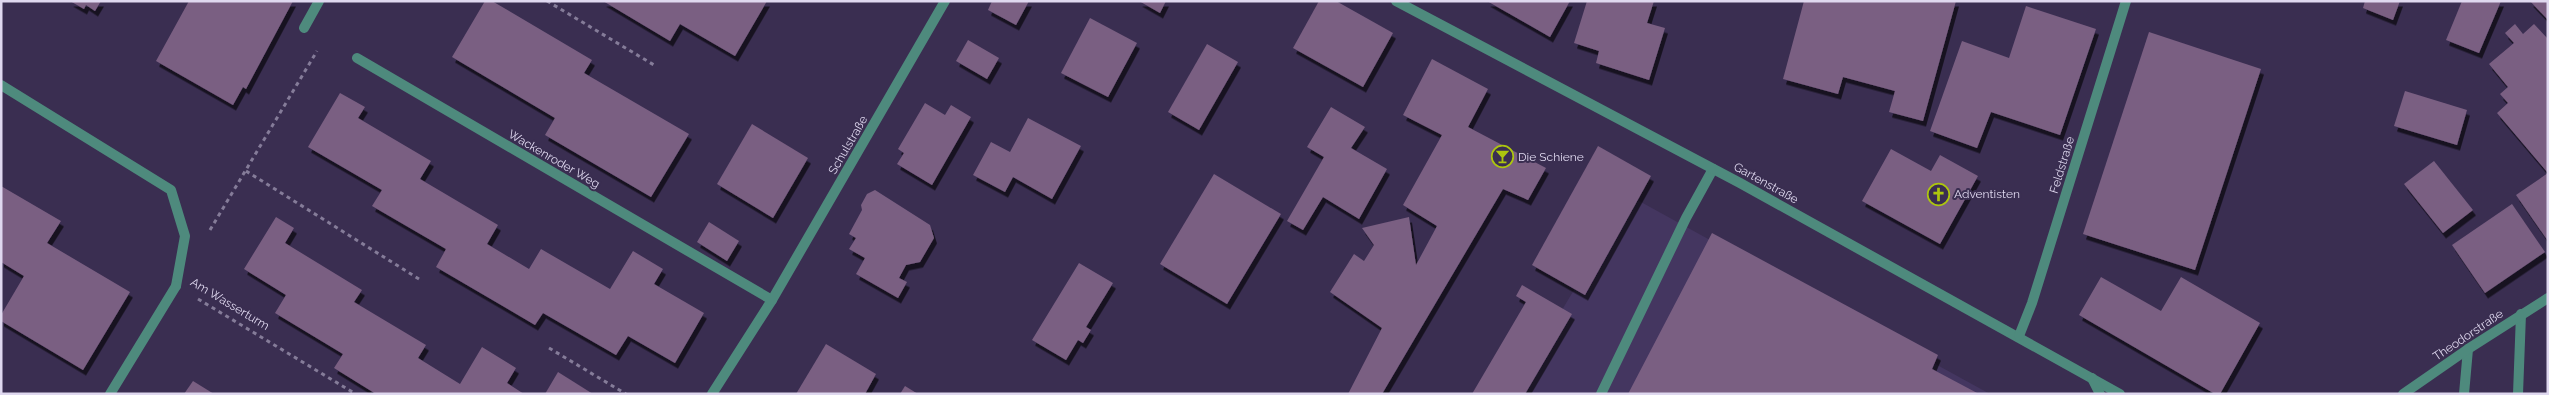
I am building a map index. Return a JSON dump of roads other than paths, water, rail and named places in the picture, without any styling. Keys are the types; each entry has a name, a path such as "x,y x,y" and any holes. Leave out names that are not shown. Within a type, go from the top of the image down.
{"street":[{"path":"304,28 319,1"},
{"name":"Schulstraße","path":"712,394 772,300 945,1"},
{"name":"Gartenstraße","path":"1396,1 1713,169 2019,336 2120,394"},
{"name":"Feldstraße","path":"2019,336 2032,303 2126,1"},
{"name":"Wackenroder Weg","path":"357,58 772,300"},
{"name":"Am Wasserturm","path":"1,85 171,190 185,236 176,286 110,394"},
{"path":"1601,394 1686,218 1713,169"},
{"name":"Theodorstraße","path":"2403,394 2417,389 2468,349 2548,298"},
{"path":"2518,394 2522,314"},
{"path":"2464,394 2468,349"},
{"path":"2091,377 2100,394"}],"place":[{"name":"Die Schiene","path":"1502,157"},
{"name":"Adventisten","path":"1938,194"}]}
